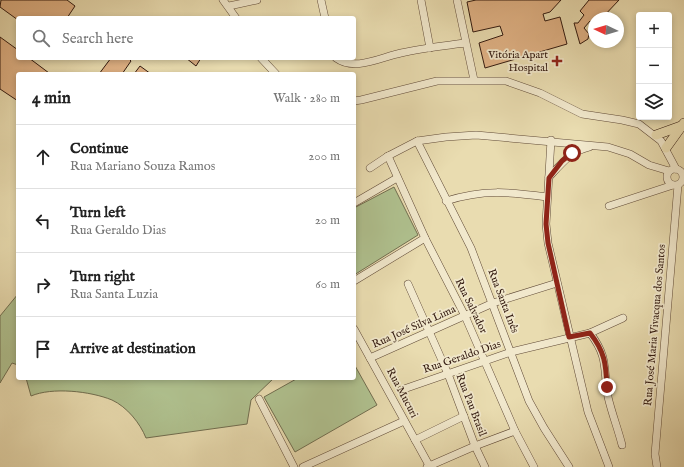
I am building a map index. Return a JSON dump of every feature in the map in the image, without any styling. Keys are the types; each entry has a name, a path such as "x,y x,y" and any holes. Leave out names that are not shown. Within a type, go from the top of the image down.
{"main road":[{"path":"656,135 683,124"},
{"path":"666,148 683,124"}],"street":[{"path":"223,0 229,6 235,16"},
{"path":"229,6 257,0"},
{"path":"321,0 325,16"},
{"path":"421,0 430,48"},
{"path":"457,0 474,80"},
{"path":"342,60 347,62 364,63 399,53 465,43"},
{"path":"263,60 274,72"},
{"path":"356,101 437,81 506,81 519,85 582,114 632,122 656,135 666,148 673,170"},
{"path":"370,168 388,156 417,141 476,135 551,140 596,146 624,152 649,165 676,183"},
{"path":"551,140 546,224 548,243 569,337 588,412 609,467"},
{"name":"Rua Santa Inês","path":"417,141 471,248 523,387 536,415 569,467"},
{"path":"549,178 562,161 572,153 596,146"},
{"name":"Rua Salvador","path":"388,156 425,238 465,316 515,431 534,467"},
{"path":"609,206 683,180 681,171 649,165"},
{"path":"673,170 667,175 676,183"},
{"path":"356,202 397,178"},
{"name":"Rua José Maria Vivacqua dos Santos","path":"657,467 655,454 676,183"},
{"path":"446,201 484,192 520,193 547,198"},
{"path":"356,280 425,238"},
{"name":"Rua José Silva Lima","path":"370,358 429,333 492,303 557,283"},
{"name":"Rua Pau Brasil","path":"408,284 448,374 475,446 486,467"},
{"name":"Rua Geraldo Dias","path":"400,390 511,352 590,333 623,318"},
{"name":"Rua Mucuri","path":"356,333 429,467"},
{"path":"590,333 600,345 605,360 609,398 622,445"},
{"path":"259,399 294,467"},
{"path":"415,440 464,416"},
{"path":"303,467 404,421"},
{"path":"429,467 475,446 515,431"}],"green space":[{"path":"394,187 418,235 356,274 356,207"},
{"path":"16,296 16,364 12,363 0,383 0,316"},
{"path":"356,368 377,405 295,452 264,397 294,380 356,380"},
{"path":"27,380 272,380 251,400 247,424 146,438 128,411 112,400 93,394 71,391 40,393 31,396"}],"building":[{"path":"1,0 67,0 75,6 68,16 16,16 16,19 0,7"},
{"name":"Vitória Apart Hospital","path":"476,0 561,0 550,12 543,14 545,21 560,17 567,44 485,68 479,43 503,35 500,26 473,32 467,2"},
{"path":"589,0 619,0 608,12 588,12 588,23 584,28 588,33 588,39 580,44 574,23 578,23 584,15 580,11"},
{"path":"0,37 16,49 16,60 32,60 48,72 16,72 16,100 0,89"},
{"path":"110,60 131,61 123,72 100,72"},
{"path":"188,60 200,60 196,66"},
{"path":"140,66 148,72 136,72"}],"place":[{"name":"Vitória Apart Hospital","path":"557,61"}],"route":[{"path":"572,153 562,161 549,178 546,224 548,243 569,337 590,333 600,345 605,360 607,387"}]}
